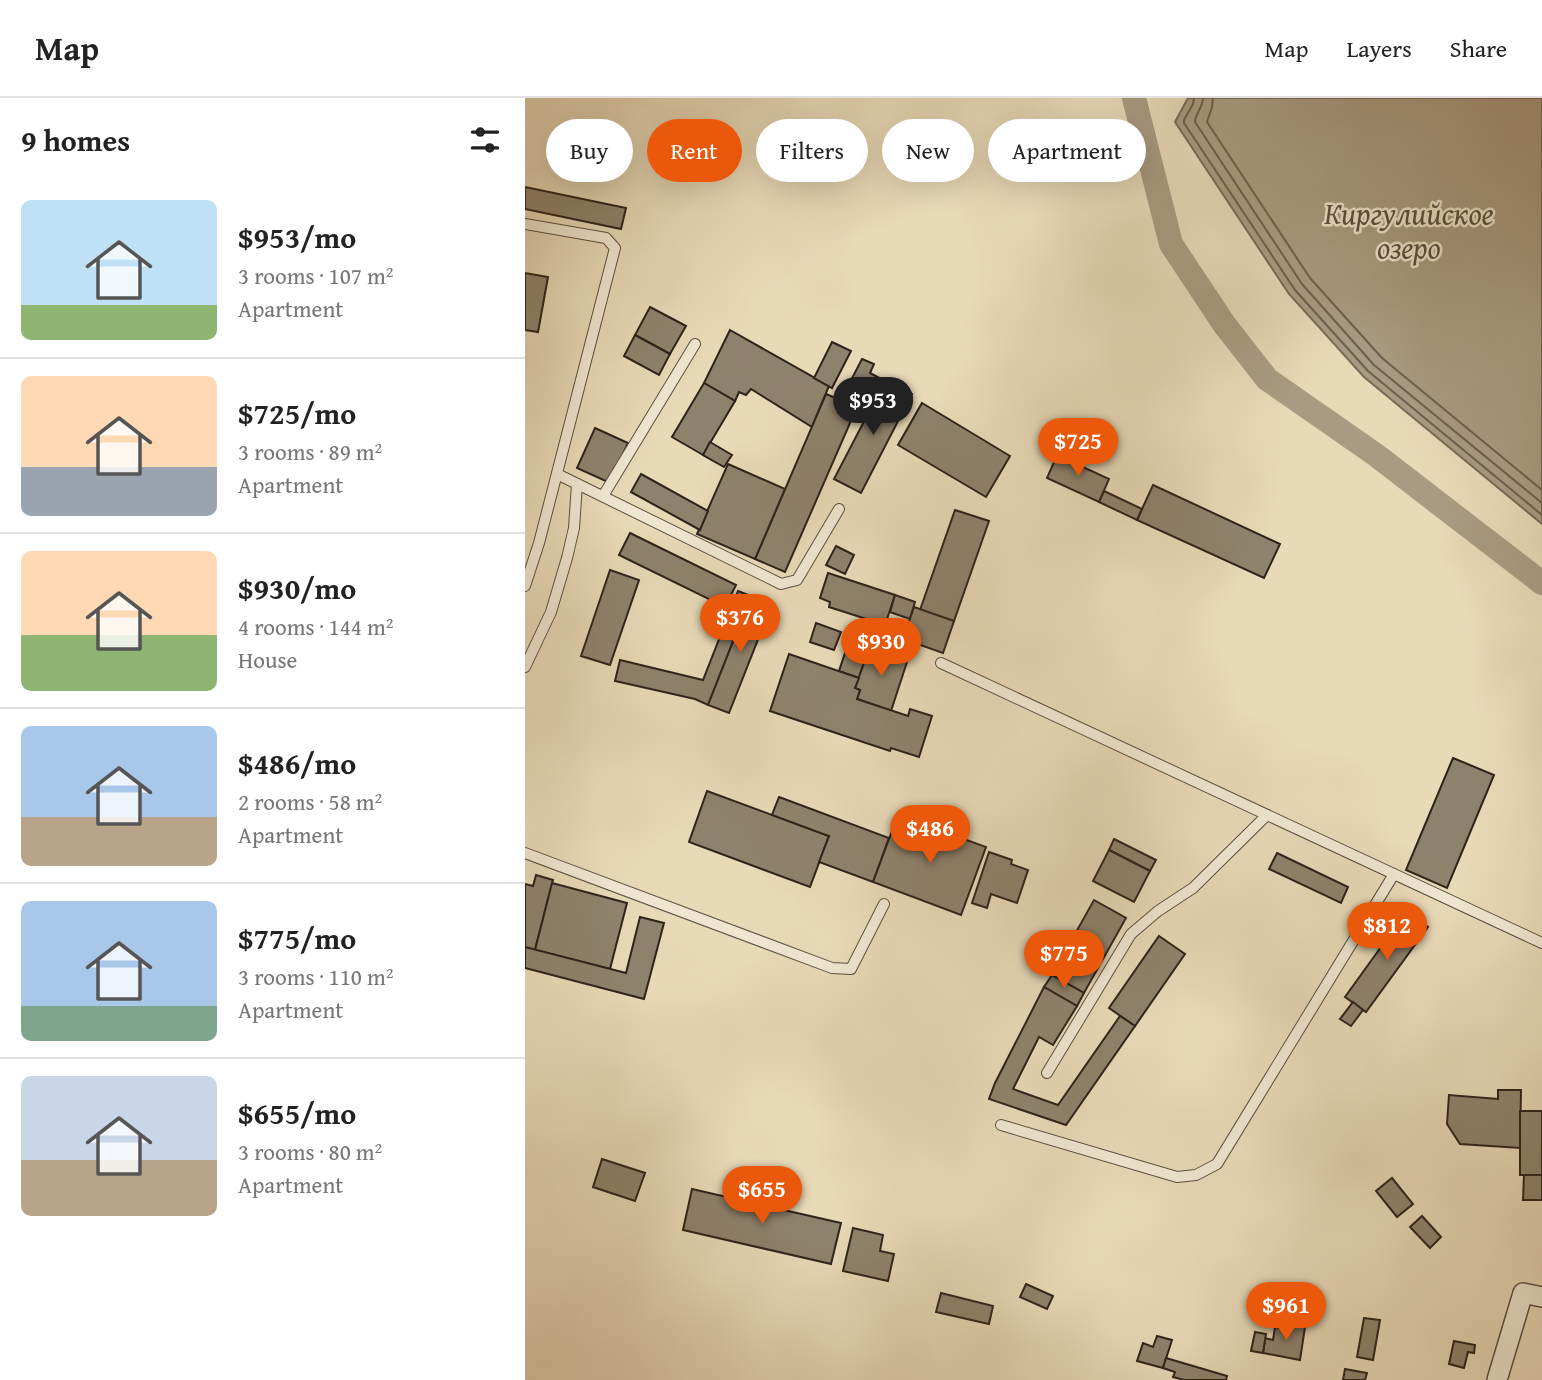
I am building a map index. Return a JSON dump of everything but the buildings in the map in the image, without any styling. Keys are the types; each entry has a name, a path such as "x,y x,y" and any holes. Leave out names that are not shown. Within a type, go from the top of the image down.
{"street":[{"path":"1497,1380 1523,1293 1542,1297"}],"lane":[{"path":"525,224 606,238 615,248 539,543 525,586"},
{"path":"603,496 695,344"},
{"path":"557,474 781,584 797,580 839,509"},
{"path":"525,667 551,611 567,558 574,528 577,484"},
{"path":"941,663 1542,943"},
{"path":"1047,1073 1131,934 1158,911 1193,888 1267,815"},
{"path":"525,853 832,968 851,969 884,904"},
{"path":"1001,1125 1177,1177 1196,1175 1217,1164 1394,874"}],"water":[{"name":"Киргулийское озеро","path":"1188,98 1542,98 1542,524 1364,377 1289,294 1175,122"}],"waterway":[{"path":"1134,98 1171,244 1224,324 1267,379 1376,455 1542,583"}]}
